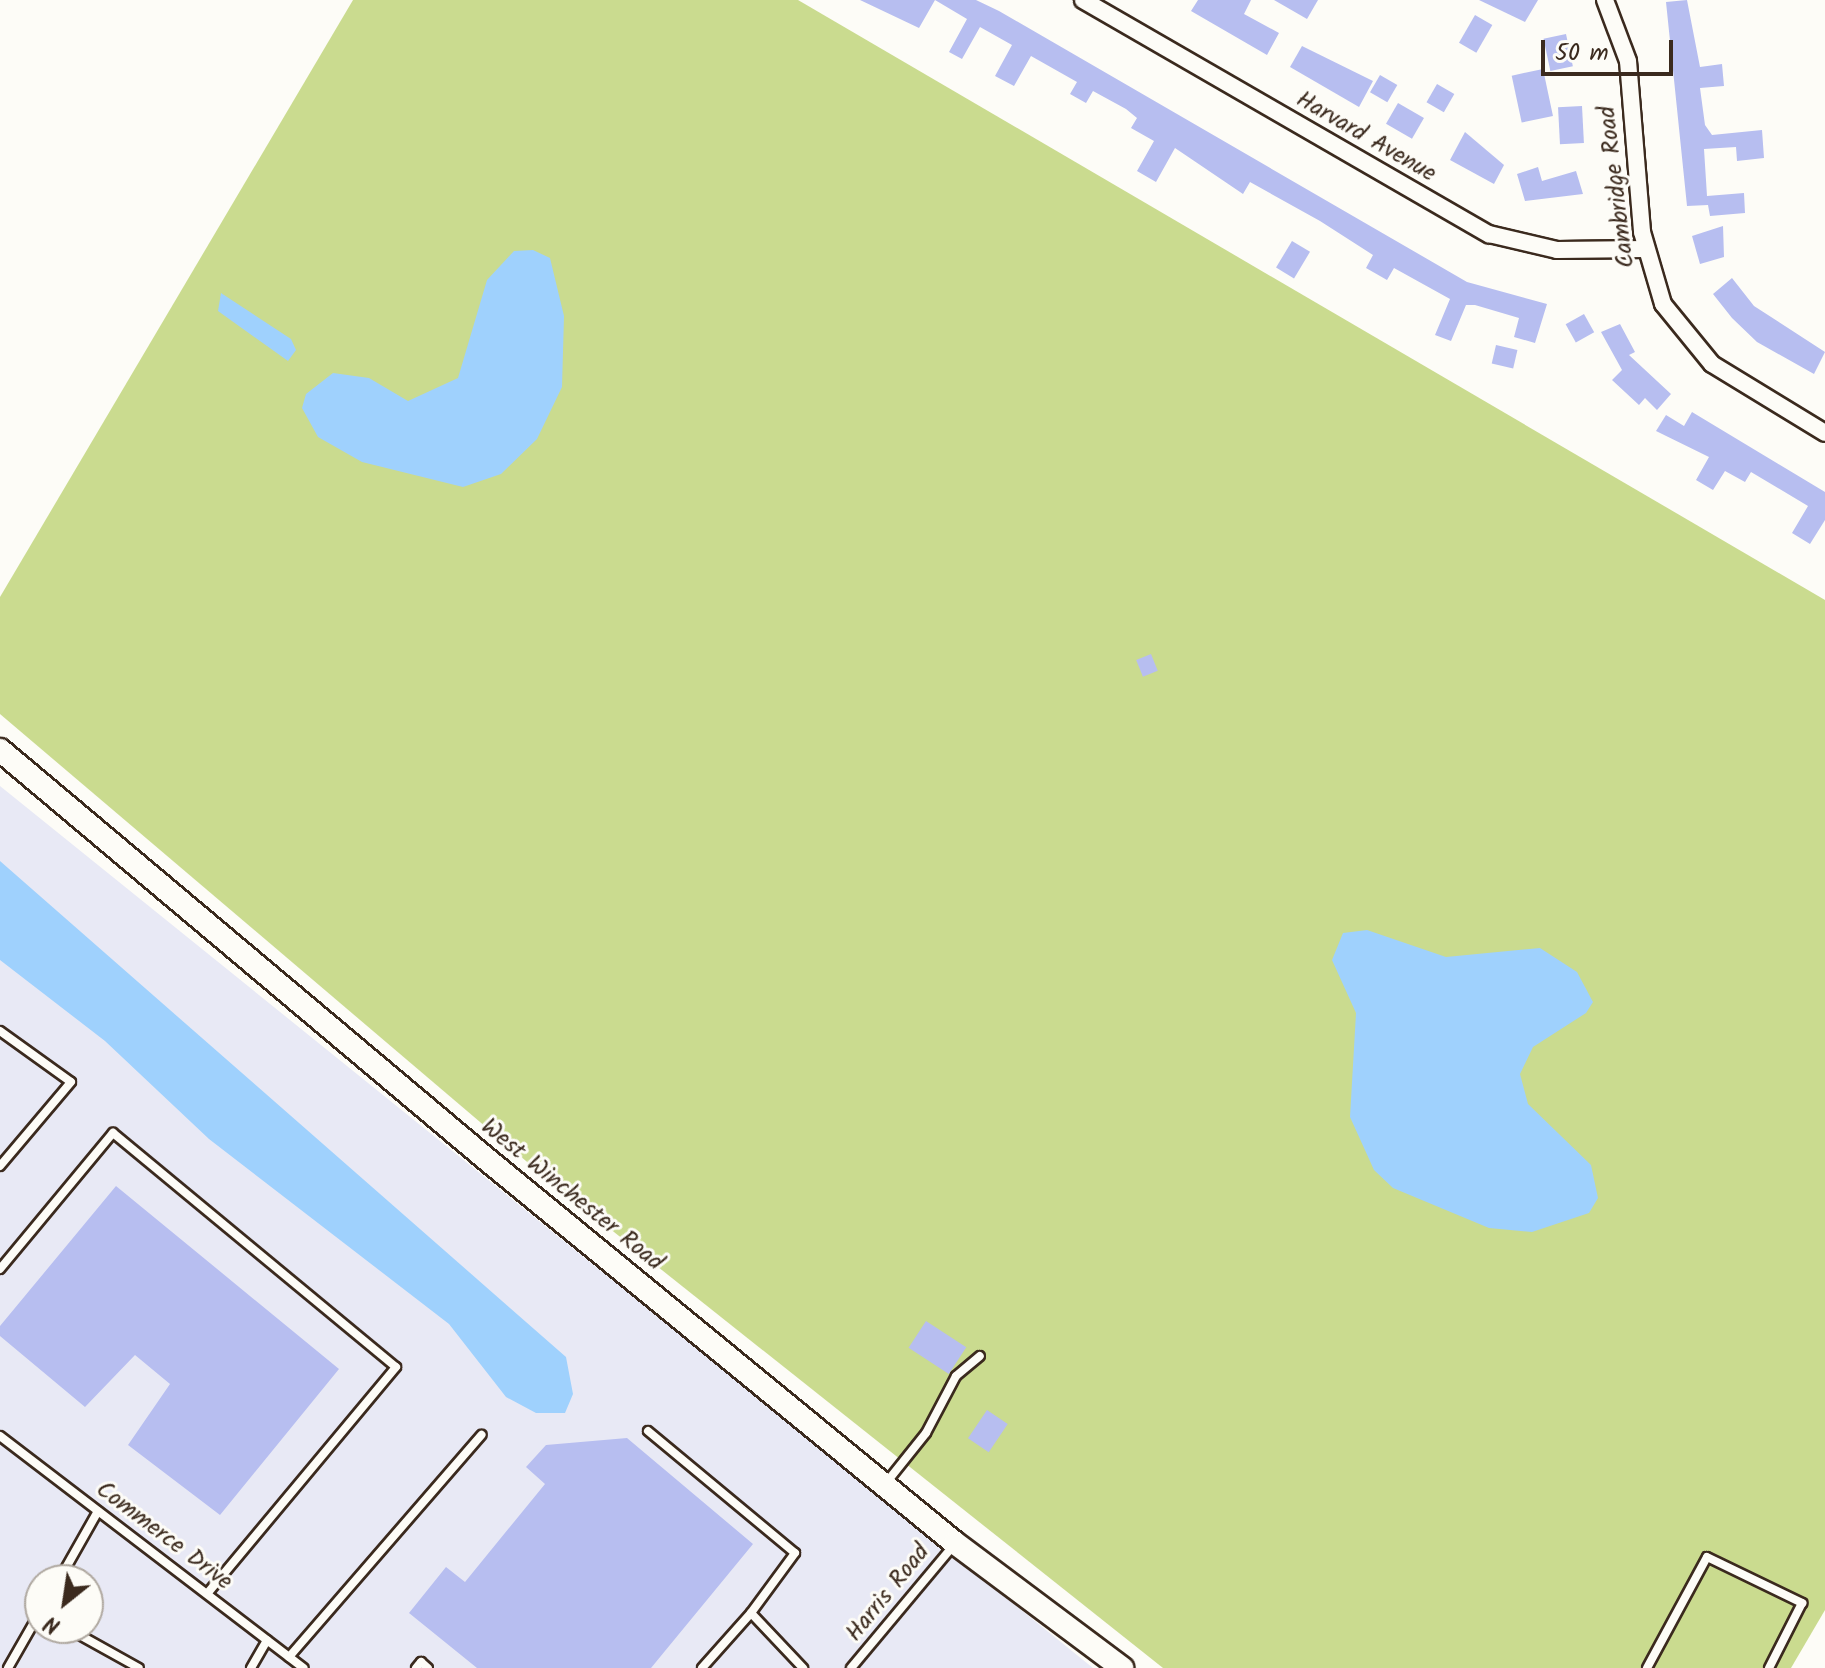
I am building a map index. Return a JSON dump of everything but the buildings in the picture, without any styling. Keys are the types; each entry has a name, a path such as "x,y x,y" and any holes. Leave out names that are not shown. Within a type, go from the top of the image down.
{"main road":[{"name":"West Winchester Road","path":"0,750 955,1543 1122,1668"}],"street":[{"name":"Harvard Avenue","path":"1083,0 1489,234 1557,250 1645,249"},
{"name":"Cambridge Road","path":"1605,0 1628,61 1645,249 1663,304 1696,349 1825,433"}],"lane":[{"path":"0,1031 71,1082 0,1166"},
{"path":"0,1269 113,1133 396,1367 207,1594"},
{"path":"885,1484 926,1433 956,1376 980,1356"},
{"path":"648,1431 795,1553 751,1613 702,1668"},
{"path":"289,1657 481,1435"},
{"name":"Commerce Drive","path":"0,1436 303,1668"},
{"path":"68,1564 98,1511"},
{"name":"Harris Road","path":"851,1668 955,1543"},
{"path":"1647,1668 1707,1557 1802,1603 1769,1668"},
{"path":"751,1613 803,1668"},
{"path":"8,1668 24,1640"},
{"path":"251,1668 267,1640"},
{"path":"96,1644 139,1668"},
{"path":"416,1668 421,1662 428,1668"}],"shaded area":[{"path":"0,786 1093,1668 0,1668"}],"green space":[{"path":"353,0 798,0 1825,600 1825,1610 1791,1668 1163,1668 546,1178 0,714 0,597"}],"water":[{"path":"533,250 550,258 564,316 562,387 537,439 501,474 463,487 362,462 318,437 302,408 306,394 333,373 369,378 408,401 458,378 487,280 514,251"},
{"path":"221,293 291,339 296,350 288,361 218,311"},
{"path":"0,861 566,1357 573,1394 565,1413 536,1413 506,1397 449,1324 209,1139 105,1041 0,960"},
{"path":"1367,930 1446,957 1540,948 1577,972 1593,1002 1586,1013 1533,1047 1520,1074 1528,1104 1591,1165 1598,1198 1589,1213 1532,1232 1489,1228 1393,1188 1374,1170 1350,1117 1356,1013 1332,960 1343,933"}]}
